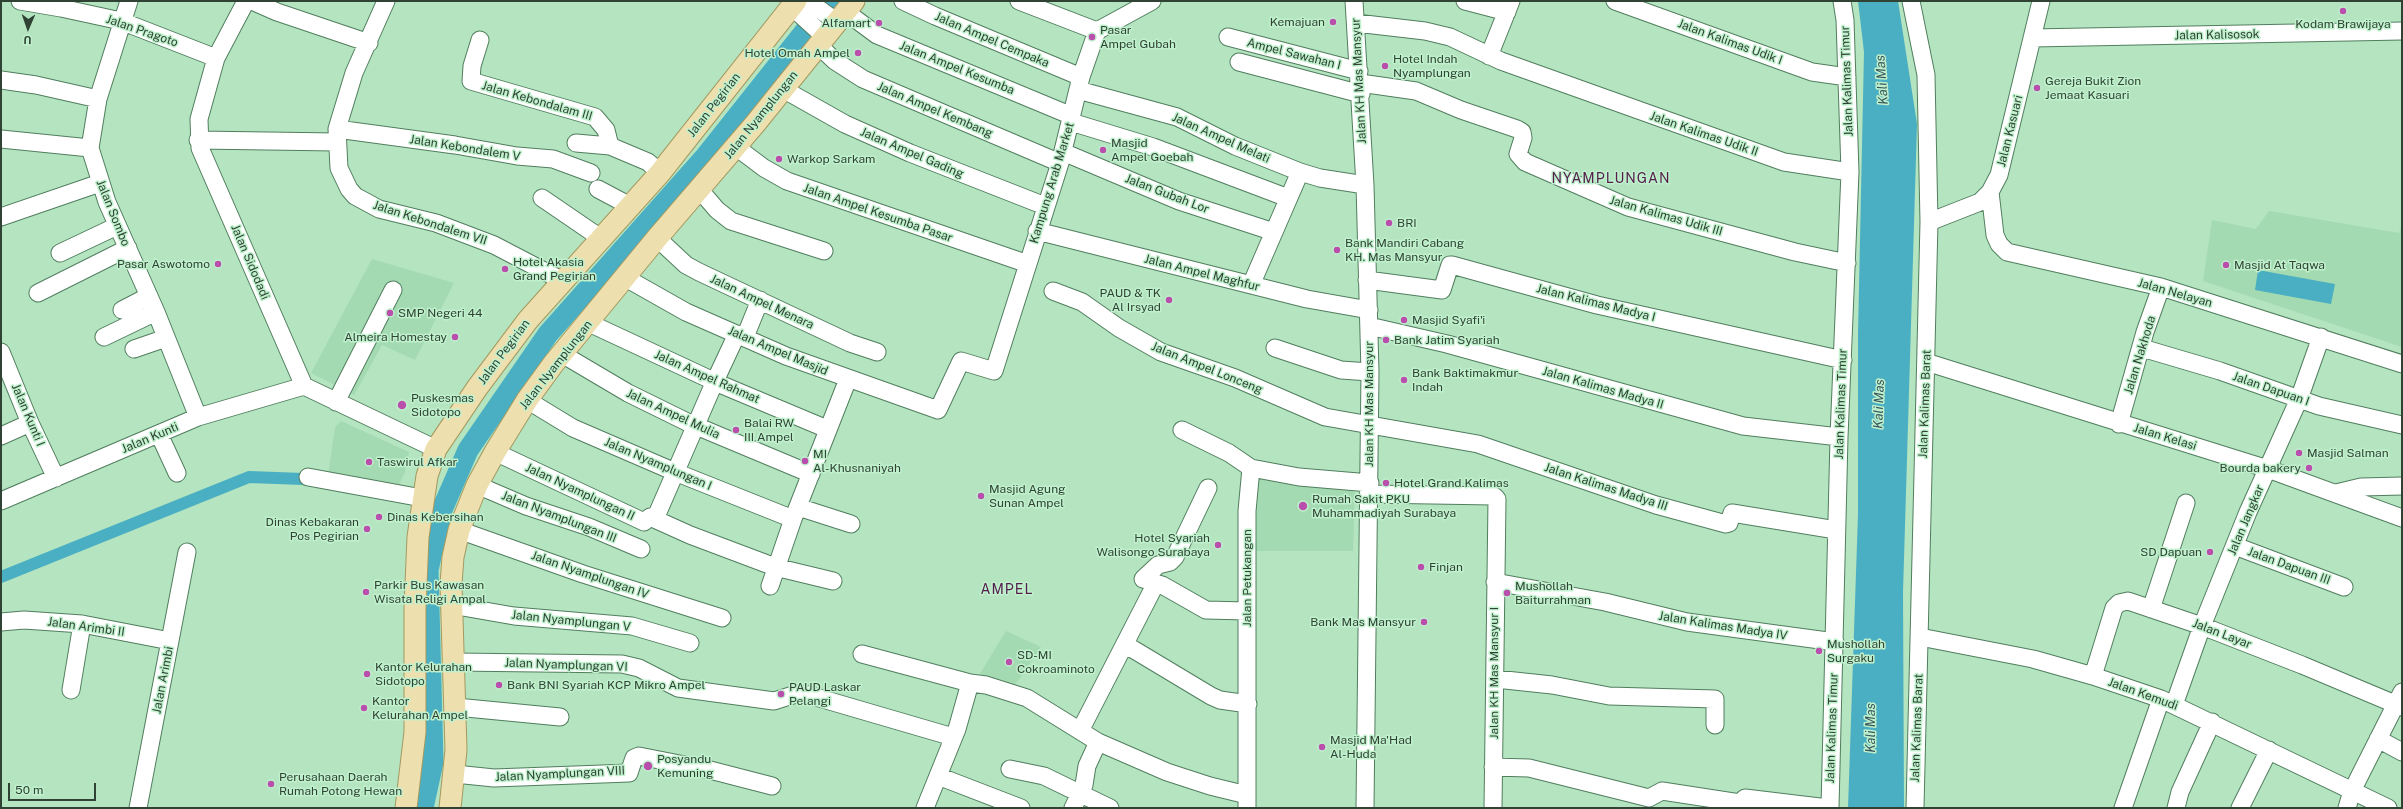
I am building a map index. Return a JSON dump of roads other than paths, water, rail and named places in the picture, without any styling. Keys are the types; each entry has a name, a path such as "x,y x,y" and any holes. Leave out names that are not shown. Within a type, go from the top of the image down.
{"main road":[{"name":"Jalan Pegirian","path":"406,808 415,732 414,608 421,501 436,449 477,388 523,326 660,172 799,5"},
{"name":"Jalan Nyamplungan","path":"450,808 455,774 456,707 451,605 453,557 459,530 494,452 527,400 562,354 589,323 624,277 736,147 833,24"}],"street":[{"name":"Jalan Pragoto","path":"20,1 121,21 216,58"},
{"name":"Jalan Sombo","path":"129,1 121,21 98,99 90,148 100,184 117,226 156,312 198,418"},
{"name":"Jalan Sidodadi","path":"246,1 216,58 203,97 199,119 198,140 304,386"},
{"path":"252,1 277,12 369,43"},
{"name":"Jalan Kebondalem VII","path":"386,1 369,43 354,73 336,135 339,168 345,182 355,196 379,209 436,223 494,245 563,281"},
{"name":"Jalan Ampel Cempaka","path":"903,1 1079,83"},
{"path":"1020,1 1097,31 1133,9 1152,1"},
{"path":"1119,1 1133,9"},
{"name":"Jalan KH Mas Mansyur","path":"1354,1 1365,185 1370,372 1370,488 1365,808"},
{"path":"1465,1 1509,6 1489,56"},
{"name":"Jalan Kalimas Timur","path":"1829,808 1835,642 1839,438 1848,263 1850,172 1845,20 1842,1"},
{"name":"Jalan Kalimas Barat","path":"1910,1 1926,75 1929,222 1921,502 1920,637 1915,808"},
{"name":"Jalan Kasuari","path":"1929,222 1980,202 1990,192 1999,175 2006,152 2041,1"},
{"name":"Jalan Kalimas Udik I","path":"1621,2 1812,72 1847,77"},
{"path":"799,5 833,24"},
{"name":"Jalan Kalimas Udik II","path":"1356,23 1437,33 1455,39 1489,56 1784,162 1850,172"},
{"name":"Jalan Ampel Kesumba","path":"833,24 877,36 1072,119 1153,147 1288,198"},
{"name":"Jalan Ampel Kembang","path":"833,24 835,61 863,79 1061,158"},
{"name":"Jalan Kalisosok","path":"2032,38 2402,30"},
{"name":"Kampung Arab Market","path":"938,410 960,361 993,372 1006,336 1037,231 1061,158 1072,119 1079,83 1097,31"},
{"name":"Ampel Sawahan I","path":"1228,37 1360,82"},
{"name":"Jalan Kebondalam III","path":"480,40 472,66 471,81 595,117 606,130 610,146"},
{"path":"1239,62 1360,82"},
{"path":"1,80 36,85 98,99"},
{"name":"Jalan Kalimas Udik III","path":"1360,82 1416,91 1461,110 1517,129 1522,132 1523,138 1518,154 1525,162 1628,207 1795,252 1848,263"},
{"name":"Jalan Ampel Melati","path":"1079,83 1177,117 1235,146 1300,172 1320,178 1365,185"},
{"name":"Jalan Ampel Gading","path":"783,89 845,124 888,144 1045,206"},
{"name":"Jalan Kebondalem V","path":"198,140 336,135 455,145 517,156 553,159 591,173"},
{"path":"1,139 90,148"},
{"path":"576,143 610,146 648,162 660,172"},
{"name":"Jalan Ampel Kesumba Pasar","path":"736,147 764,168 787,181 1028,264"},
{"name":"Jalan Gubah Lor","path":"1061,158 1180,201 1274,232"},
{"path":"1251,284 1300,172"},
{"path":"1,217 100,184"},
{"path":"598,189 630,206"},
{"path":"699,189 717,210 731,221 824,251"},
{"name":"Jalan Nelayan","path":"1990,192 1995,235 1999,244 2007,252 2161,287 2402,364"},
{"path":"542,198 602,239"},
{"path":"60,253 117,226"},
{"name":"Jalan Ampel Maghfur","path":"1037,231 1251,284 1369,318"},
{"name":"Jalan Ampel Menara","path":"657,238 686,265 699,272 850,343 877,352"},
{"path":"38,292 128,248"},
{"name":"Jalan Kalimas Madya I","path":"1367,280 1442,290 1452,264 1597,305 1843,360"},
{"name":"Jalan Ampel Masjid","path":"624,277 686,312 786,356 938,410"},
{"name":"Jalan Nakhoda","path":"2119,424 2161,287"},
{"path":"336,402 393,290"},
{"name":"Jalan Ampel Lonceng","path":"1053,291 1082,302 1119,328 1161,352 1235,378 1324,417 1370,424"},
{"path":"122,310 149,296"},
{"path":"656,519 715,381 760,300"},
{"path":"104,337 156,312"},
{"name":"Jalan Kalimas Madya II","path":"1369,318 1447,344 1743,426 1839,438"},
{"name":"Jalan Ampel Rahmat","path":"589,323 715,381 827,429"},
{"name":"Jalan Jangkar","path":"2123,808 2167,702 2202,626 2298,399 2320,337"},
{"path":"134,349 166,338"},
{"path":"1275,348 1341,370 1370,372"},
{"name":"Jalan Dapuan I","path":"2142,348 2220,371 2298,399 2402,425"},
{"name":"Jalan Kunti I","path":"1,352 7,379 56,478"},
{"name":"Jalan Ampel Mulia","path":"562,354 628,393 697,426 811,474"},
{"name":"Jalan Kelasi","path":"1926,362 2119,424 2268,469 2336,492 2402,518"},
{"path":"770,586 775,567 795,513 848,379"},
{"path":"304,386 436,449"},
{"name":"Jalan Kunti","path":"1,501 198,418 304,386"},
{"name":"Jalan Nyamplungan I","path":"527,400 573,428 675,472 795,513 851,524"},
{"path":"1,436 30,423"},
{"name":"Jalan Kalimas Madya III","path":"1370,424 1478,444 1656,505 1726,524 1730,523 1732,513 1836,530"},
{"path":"1182,430 1229,454 1251,468 1370,488"},
{"path":"159,434 177,473"},
{"name":"Jalan Nyamplungan II","path":"494,452 644,522 650,517 690,535 775,567 833,581"},
{"name":"Jalan Petukangan","path":"1247,802 1247,511 1251,468"},
{"path":"308,476 421,501"},
{"name":"Jalan Nyamplungan III","path":"478,485 526,506 589,527 641,549"},
{"path":"2336,492 2361,487 2402,486"},
{"path":"1208,488 1175,557 1170,562 1158,564 1143,579 1156,583 1206,610 1246,611"},
{"name":"Jalan KH Mas Mansyur I","path":"1370,488 1496,497 1496,679 1493,808"},
{"path":"2151,609 2186,503"},
{"name":"Jalan Nyamplungan IV","path":"459,530 583,574 722,618"},
{"name":"Jalan Dapuan III","path":"2235,546 2344,586"},
{"name":"Jalan Arimbi","path":"138,808 187,552"},
{"name":"Jalan Kalimas Madya IV","path":"1495,582 1598,600 1687,622 1835,642"},
{"path":"1080,730 1101,687 1126,645 1156,583"},
{"name":"Jalan Layar","path":"2093,676 2116,605 2123,601 2128,601 2202,626 2400,701"},
{"name":"Jalan Nyamplungan V","path":"451,605 514,616 632,626 690,643"},
{"name":"Jalan Arimbi II","path":"1,622 24,620 82,624 170,641"},
{"path":"71,690 82,624"},
{"name":"Jalan Kemudi","path":"1920,637 1997,651 2093,676 2167,702 2212,722 2388,808"},
{"path":"1126,645 1211,696 1220,700 1248,704"},
{"path":"862,654 970,683 997,688 1027,698 1098,742 1167,772 1210,786 1247,802"},
{"name":"Jalan Nyamplungan VI","path":"454,662 622,664 639,668 678,688 774,701 796,694 810,695 953,737"},
{"path":"1496,679 1552,685 1610,696 1708,699 1717,701 1715,725"},
{"path":"926,808 953,737 970,683"},
{"path":"2347,808 2352,790 2378,739 2400,701"},
{"path":"456,707 560,717"},
{"path":"2176,808 2180,792 2212,722"},
{"path":"2378,739 2402,752"},
{"path":"1076,801 1087,766 1098,742"},
{"path":"2240,808 2269,750"},
{"name":"Jalan Nyamplungan VIII","path":"455,774 494,778 629,772 631,770 634,758 639,756 710,770 772,786"},
{"path":"1493,767 1530,768 1649,798 1652,798 1662,791 1740,803 1746,798 1829,808"},
{"path":"1010,769 1044,776 1076,801 1110,808"},
{"path":"938,776 1021,808"}],"water":[{"name":"Kali Mas","path":"1858,1 1898,1 1917,124 1903,592 1904,808 1848,808 1858,514 1858,334 1864,52"},
{"path":"2258,270 2335,284 2331,304 2255,290"}],"waterway":[{"path":"423,808 433,762 428,570 441,512 468,450 548,334 705,157 829,1"},
{"path":"1,577 249,477 303,479 316,481"},
{"path":"419,502 443,506"}],"place":[{"name":"Kodam Brawijaya","path":"2343,11"},
{"name":"Kemajuan","path":"1333,22"},
{"name":"Alfamart","path":"879,23"},
{"name":"Pasar Ampel Gubah","path":"1092,37"},
{"name":"Hotel Omah Ampel","path":"858,53"},
{"name":"Hotel Indah Nyamplungan","path":"1385,66"},
{"name":"Gereja Bukit Zion Jemaat Kasuari","path":"2037,88"},
{"name":"Masjid Ampel Goebah","path":"1103,150"},
{"name":"Warkop Sarkam","path":"779,159"},
{"name":"BRI","path":"1389,223"},
{"name":"Bank Mandiri Cabang KH. Mas Mansyur","path":"1337,250"},
{"name":"Pasar Aswotomo","path":"218,264"},
{"name":"Masjid At Taqwa","path":"2226,265"},
{"name":"Hotel Akasia Grand Pegirian","path":"505,269"},
{"name":"PAUD & TK Al Irsyad","path":"1169,300"},
{"name":"SMP Negeri 44","path":"390,313"},
{"name":"Masjid Syafi'i","path":"1404,320"},
{"name":"Almeira Homestay","path":"455,337"},
{"name":"Bank Jatim Syariah","path":"1386,340"},
{"name":"Bank Baktimakmur Indah","path":"1404,380"},
{"name":"Puskesmas Sidotopo","path":"402,405"},
{"name":"Balai RW III Ampel","path":"736,430"},
{"name":"Masjid Salman","path":"2299,453"},
{"name":"MI Al-Khusnaniyah","path":"805,461"},
{"name":"Taswirul Afkar","path":"369,462"},
{"name":"Bourda bakery","path":"2309,468"},
{"name":"Hotel Grand Kalimas","path":"1386,483"},
{"name":"Masjid Agung Sunan Ampel","path":"981,496"},
{"name":"Rumah Sakit PKU Muhammadiyah Surabaya","path":"1303,506"},
{"name":"Dinas Kebersihan","path":"379,517"},
{"name":"Dinas Kebakaran Pos Pegirian","path":"367,529"},
{"name":"Hotel Syariah Walisongo Surabaya","path":"1218,545"},
{"name":"SD Dapuan","path":"2210,552"},
{"name":"Finjan","path":"1421,567"},
{"name":"Parkir Bus Kawasan Wisata Religi Ampal","path":"366,592"},
{"name":"Mushollah Baiturrahman","path":"1507,593"},
{"name":"Bank Mas Mansyur","path":"1424,622"},
{"name":"Mushollah Surgaku","path":"1819,651"},
{"name":"SD-MI Cokroaminoto","path":"1009,662"},
{"name":"Kantor Kelurahan Sidotopo","path":"367,674"},
{"name":"Bank BNI Syariah KCP Mikro Ampel","path":"499,685"},
{"name":"PAUD Laskar Pelangi","path":"781,694"},
{"name":"Kantor Kelurahan Ampel","path":"364,708"},
{"name":"Masjid Ma'Had Al-Huda","path":"1322,747"},
{"name":"Posyandu Kemuning","path":"648,766"},
{"name":"Perusahaan Daerah Rumah Potong Hewan","path":"271,784"}],"district":[{"name":"NYAMPLUNGAN","path":"1611,179"},
{"name":"AMPEL","path":"1007,590"}]}
